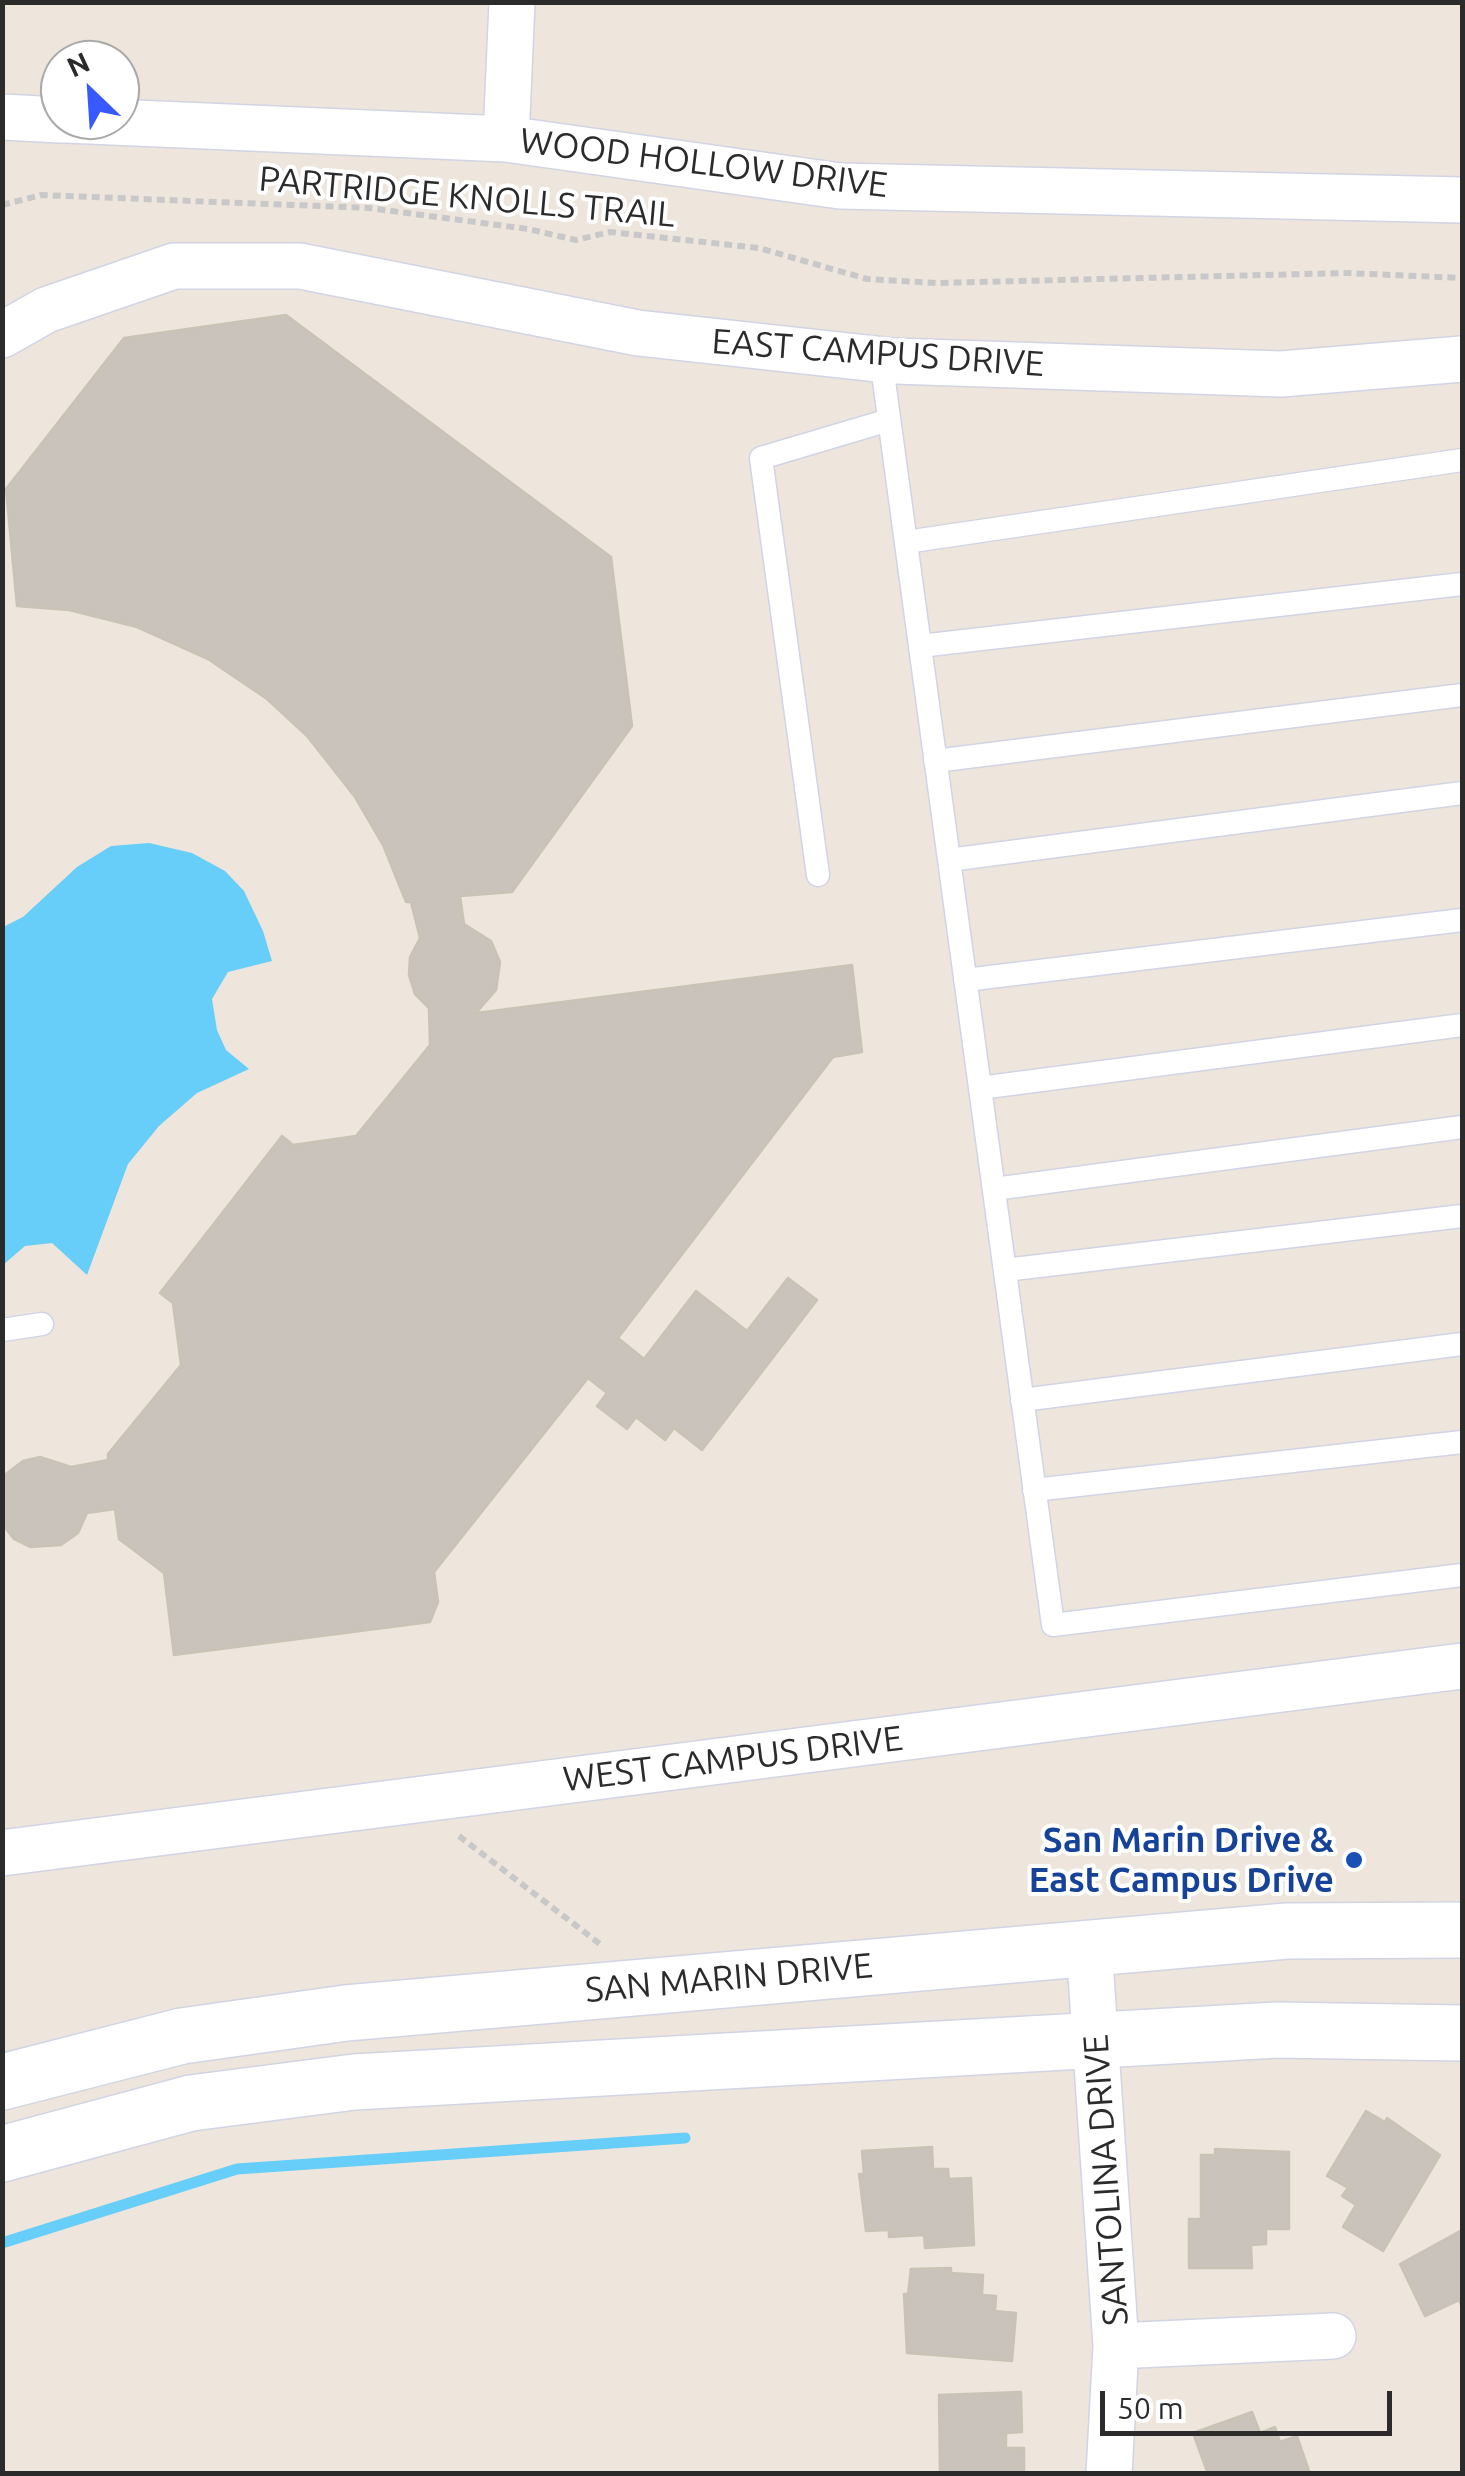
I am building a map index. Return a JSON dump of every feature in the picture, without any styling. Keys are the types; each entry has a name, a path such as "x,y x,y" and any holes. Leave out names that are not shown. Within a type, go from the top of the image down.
{"main road":[{"name":"SAN MARIN DRIVE","path":"2,2082 200,2034 346,2013 1287,1930 1462,1930"},
{"path":"2,2154 190,2103 354,2082 1277,2030 1462,2033"}],"street":[{"path":"506,139 512,2"},
{"name":"WOOD HOLLOW DRIVE","path":"2,117 40,119"},
{"name":"WOOD HOLLOW DRIVE","path":"140,123 506,139 840,186 1462,200"},
{"name":"EAST CAMPUS DRIVE","path":"2,335 46,310 174,266 300,266 638,333 881,359 1281,374 1462,359"},
{"name":"WEST CAMPUS DRIVE","path":"2,1853 1462,1666"},
{"name":"SANTOLINA DRIVE","path":"1090,1946 1116,2346 1109,2474"},
{"path":"1116,2346 1333,2336"}],"lane":[{"path":"881,359 1053,1626 1462,1575"},
{"path":"818,875 762,458 889,420"},
{"path":"906,542 1462,460"},
{"path":"920,646 1462,584"},
{"path":"935,760 1462,696"},
{"path":"949,860 1462,792"},
{"path":"965,980 1462,920"},
{"path":"980,1088 1462,1024"},
{"path":"994,1189 1462,1128"},
{"path":"1004,1270 1462,1216"},
{"path":"2,1330 42,1324"},
{"path":"1022,1400 1462,1344"},
{"path":"1034,1490 1462,1442"}],"path":[{"name":"PARTRIDGE KNOLLS TRAIL","path":"2,205 41,195 369,208 576,240 610,232 759,248 867,279 938,283 1346,273 1462,278"},
{"path":"413,1800 652,1985"}],"water":[{"path":"149,843 192,853 225,871 244,891 263,931 272,961 228,972 212,999 217,1030 226,1050 249,1069 197,1093 159,1126 128,1164 87,1275 52,1243 25,1246 3,1265 3,927 23,917 77,867 111,846"}],"building":[{"path":"286,315 611,557 632,726 512,892 460,896 464,924 491,941 500,962 496,990 476,1013 852,965 862,1052 833,1057 618,1338 644,1359 696,1291 747,1331 788,1278 817,1300 702,1450 674,1428 665,1440 636,1417 627,1429 597,1406 607,1393 588,1378 434,1572 438,1602 430,1622 174,1655 164,1573 119,1539 115,1509 87,1513 78,1533 61,1545 30,1547 14,1539 2,1524 2,1477 23,1461 40,1457 71,1467 108,1460 108,1454 181,1365 173,1303 160,1293 282,1136 293,1145 356,1136 430,1045 429,1008 415,994 409,975 410,957 420,938 411,902 406,902 383,845 355,797 307,736 267,699 208,659 137,627 69,610 17,606 6,489 124,338"},
{"path":"1366,2111 1385,2122 1387,2118 1440,2155 1383,2251 1343,2227 1356,2205 1342,2196 1348,2188 1327,2176"},
{"path":"932,2147 933,2169 948,2169 949,2179 971,2178 974,2245 925,2248 924,2235 889,2237 889,2230 866,2231 859,2174 864,2174 862,2151"},
{"path":"1215,2149 1289,2152 1289,2229 1266,2229 1266,2244 1251,2245 1252,2268 1189,2268 1189,2219 1201,2219 1201,2155 1215,2155"},
{"path":"1462,2230 1462,2307 1459,2300 1425,2316 1400,2264"},
{"path":"951,2268 951,2273 983,2275 982,2295 996,2296 995,2311 1016,2313 1012,2361 907,2353 904,2294 908,2294 911,2269"},
{"path":"1021,2392 1022,2432 1006,2433 1006,2448 1024,2448 1024,2474 940,2474 939,2395"},
{"path":"1252,2412 1260,2433 1275,2427 1280,2442 1297,2436 1310,2474 1208,2474 1193,2433"}],"waterway":[{"path":"2,2243 237,2169 685,2138"}],"place":[{"name":"San Marin Drive & East Campus Drive","path":"1354,1860"}]}
